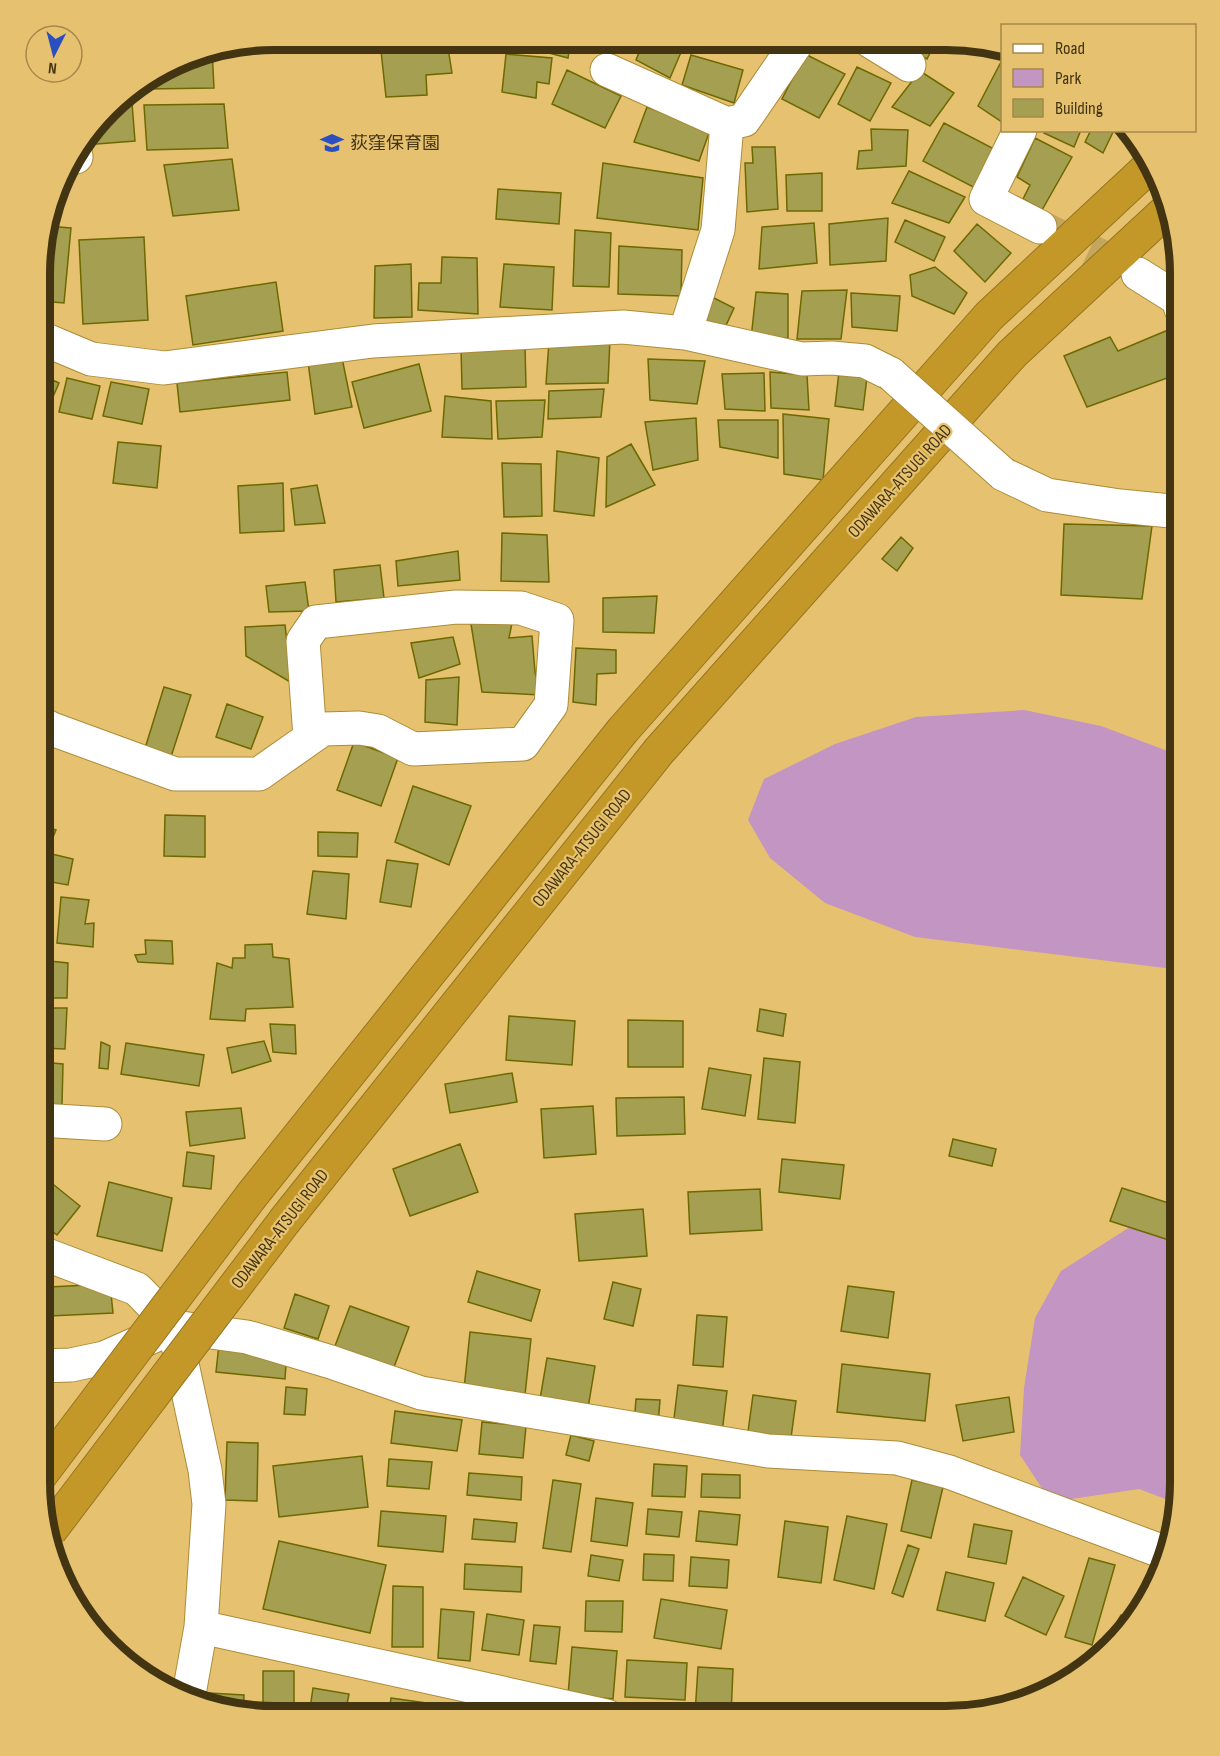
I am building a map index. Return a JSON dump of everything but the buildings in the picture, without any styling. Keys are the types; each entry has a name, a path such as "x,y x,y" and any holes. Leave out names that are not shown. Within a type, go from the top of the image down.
{"highway":[{"path":"50,1462 252,1195 623,730 989,316 1145,171"},
{"name":"ODAWARA-ATSUGI ROAD","path":"54,1526 286,1219 659,751 1012,354 1163,215"}],"street":[{"path":"607,70 727,124 744,120 791,50"},
{"path":"885,50 909,65"},
{"path":"685,333 718,230 727,124"},
{"path":"1019,132 986,199 1040,227"},
{"path":"1138,274 1170,294"},
{"path":"50,342 91,359 164,368 373,341 623,327 685,333 802,359 832,358 865,361 891,374 1003,474 1047,495 1170,511"},
{"path":"50,727 175,774 259,774 323,729 359,728 378,731 413,749 523,744 551,705 557,620 521,608 456,607 316,622 303,641 310,737"},
{"path":"50,1121 105,1124"},
{"path":"50,1256 137,1289 174,1327 205,1470 209,1504 201,1627 190,1690"},
{"path":"50,1366 71,1365 104,1359 174,1327 247,1337 422,1393 768,1451 897,1458 949,1472 1160,1551"},
{"path":"201,1627 561,1706"}],"green space":[{"path":"1024,710 1101,726 1170,752 1170,969 915,937 825,903 770,858 748,820 764,779 835,744 916,717"},
{"path":"1170,1215 1170,1501 1139,1489 1051,1502 1020,1455 1024,1388 1035,1318 1061,1271 1133,1225"}],"tunnel":[{"path":"1045,229 1137,273"}],"place":[{"name":"荻窪保育園","path":"332,143"}]}
